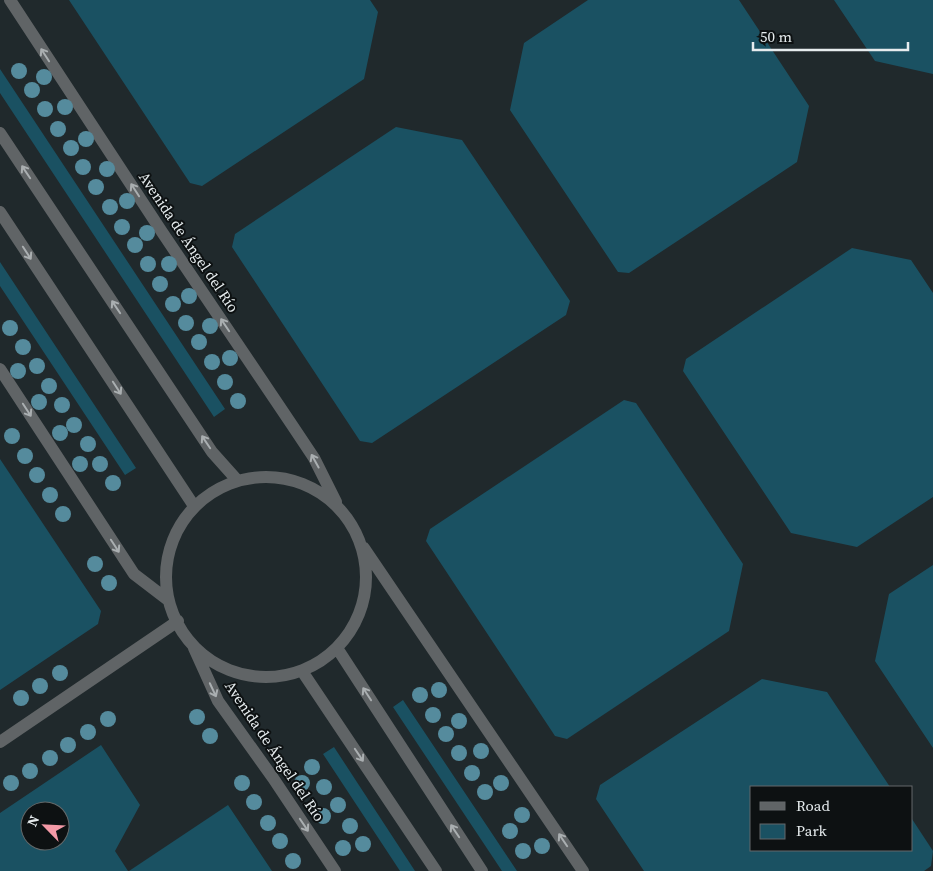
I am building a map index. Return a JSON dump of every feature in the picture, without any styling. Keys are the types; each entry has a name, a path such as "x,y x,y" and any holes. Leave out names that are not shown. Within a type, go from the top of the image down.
{"street":[{"name":"Avenida de Ángel del Río","path":"10,0 292,424 314,458 337,504"},
{"path":"0,133 212,452 237,480"},
{"path":"0,212 194,506"},
{"path":"0,370 134,574 168,600"},
{"path":"363,547 367,583 358,618 337,648 321,662 302,671 273,678 243,676 216,665 193,646 168,600 165,574 169,549 179,526 194,506 214,490 237,480 263,476 290,478 315,488 337,504 352,523 363,547 583,871"},
{"path":"0,742 178,621"},
{"name":"Avenida de Ángel del Río","path":"193,646 218,701 273,778 335,871"},
{"path":"337,648 482,871"},
{"path":"302,671 436,871"}],"green space":[{"path":"69,0 370,0 378,12 364,79 202,186 190,183"},
{"path":"588,0 739,0 809,106 797,162 629,273 618,272 510,110 524,43"},
{"path":"834,0 933,0 933,74 875,61"},
{"path":"0,69 225,409 214,417 0,93"},
{"path":"396,127 462,140 570,301 566,315 372,443 360,441 232,247 235,234"},
{"path":"852,248 911,260 933,293 933,497 857,547 791,533 683,371 686,359"},
{"path":"0,262 136,468 125,475 0,286"},
{"path":"624,400 636,403 743,564 729,631 567,739 555,736 426,541 430,529"},
{"path":"0,459 101,611 98,624 0,690"},
{"path":"933,565 933,748 875,661 889,594"},
{"path":"762,679 827,692 889,786 750,786 750,851 913,851 913,821 933,851 931,866 924,871 644,871 596,799 600,785"},
{"path":"403,700 517,871 502,871 393,707"},
{"path":"101,745 140,805 115,851 128,871 0,871 0,813"},
{"path":"334,747 415,871 400,871 323,754"},
{"path":"228,805 272,871 129,871"}]}
